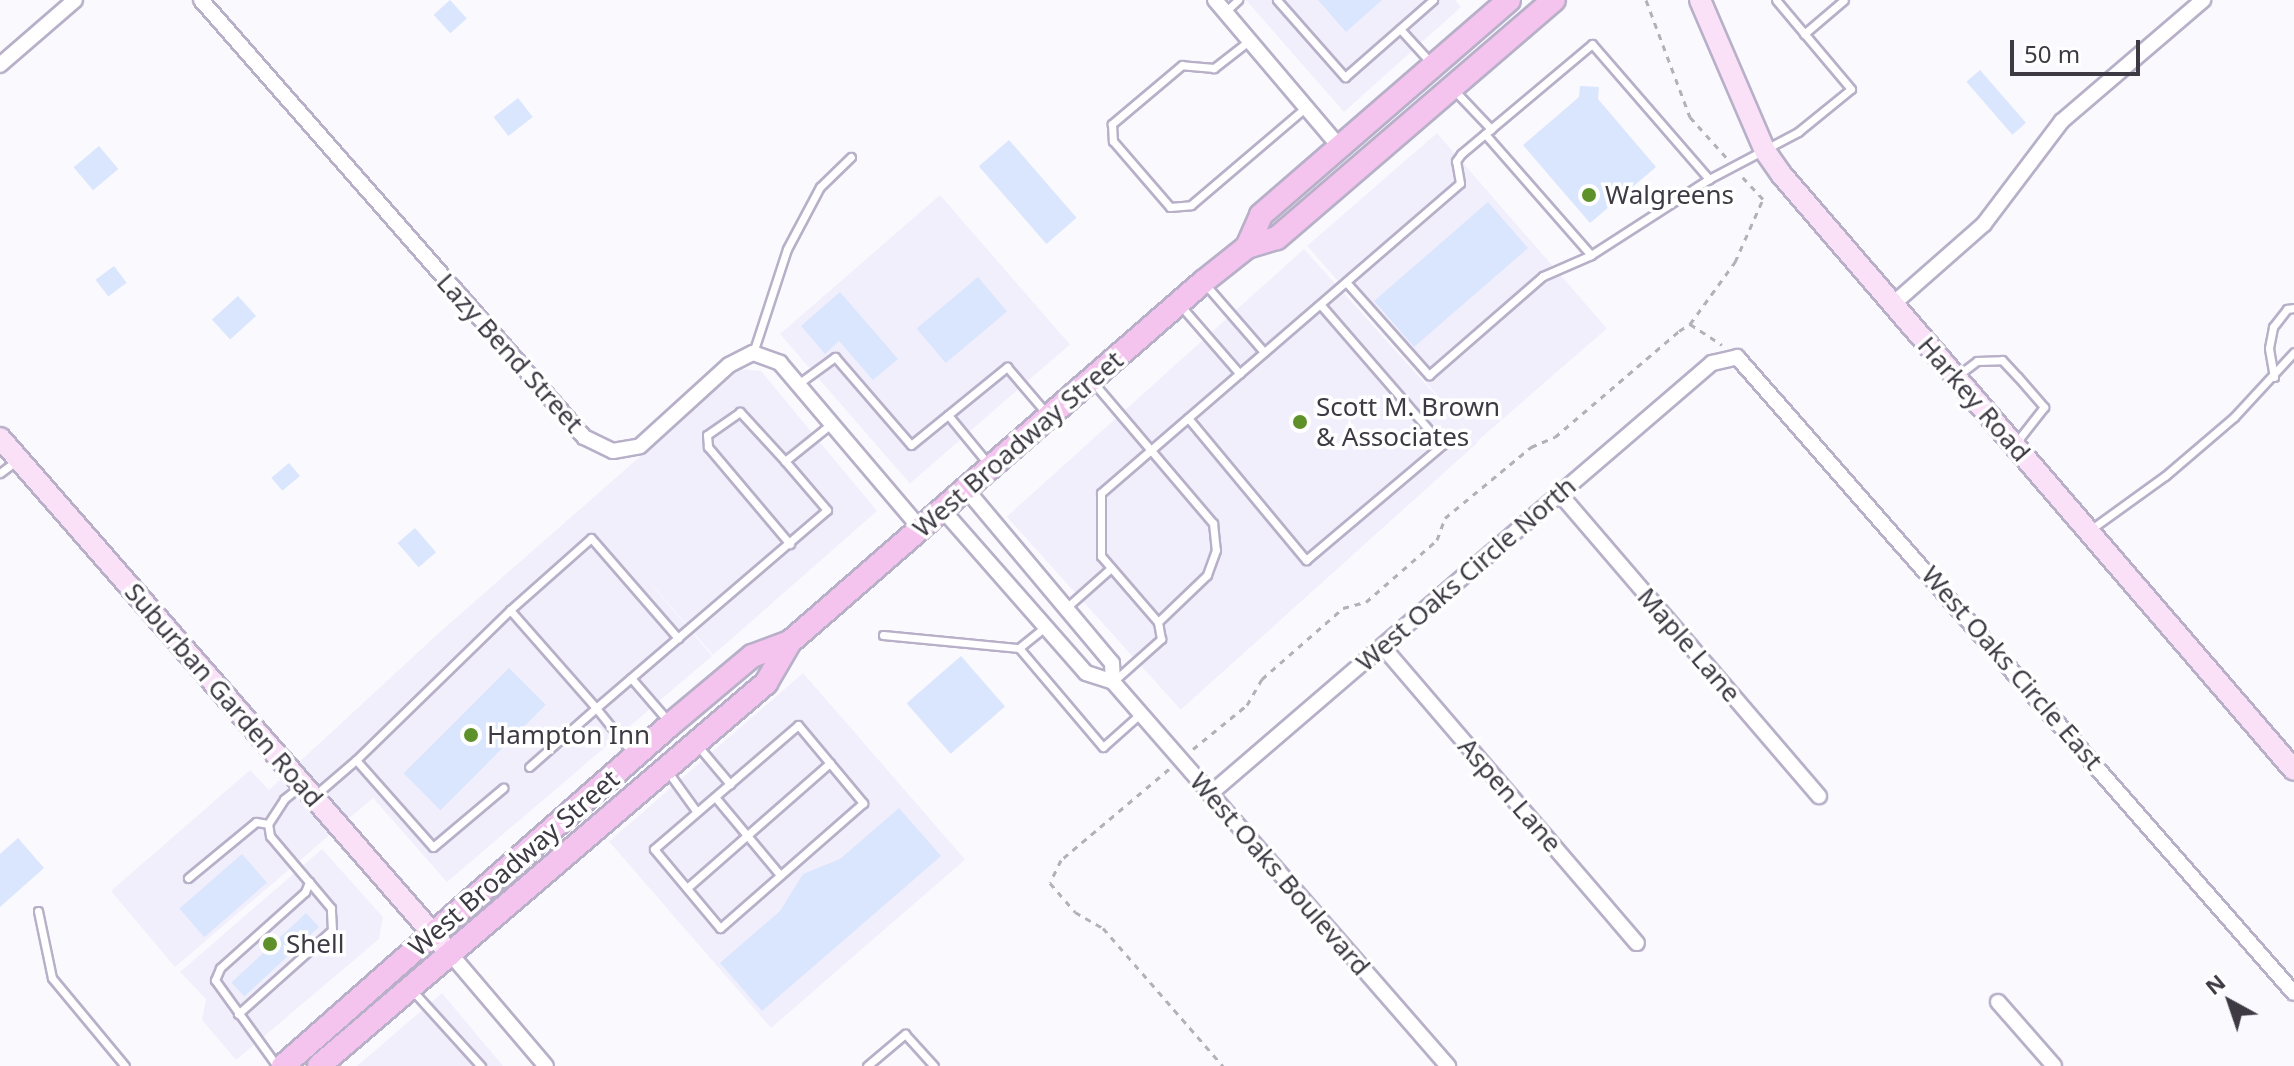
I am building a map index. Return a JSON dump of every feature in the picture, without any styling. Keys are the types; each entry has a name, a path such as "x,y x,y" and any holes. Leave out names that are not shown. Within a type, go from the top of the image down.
{"main road":[{"name":"West Broadway Street","path":"1247,247 1261,215 1338,145 1509,0"},
{"name":"West Broadway Street","path":"319,1066 448,951 766,683 790,642 1203,282 1247,247 1277,238 1554,0"},
{"name":"West Broadway Street","path":"283,1066 752,656 790,642"},
{"path":"665,768 680,740 722,697 724,680"},
{"path":"614,814 671,724"},
{"path":"304,1066 353,1004"}],"street":[{"path":"0,65 75,0"},
{"name":"Lazy Bend Street","path":"201,0 584,437 613,451 640,446 729,365 753,353"},
{"name":"Harkey Road","path":"1700,0 1765,151 2294,770"},
{"path":"1893,304 1984,224 2062,121 2203,0"},
{"path":"1220,6 1338,145"},
{"path":"753,353 780,363 920,528"},
{"name":"West Oaks Circle North","path":"1210,794 1724,357"},
{"name":"West Oaks Circle East","path":"1724,357 1746,362 2294,993"},
{"name":"Suburban Garden Road","path":"0,438 448,951"},
{"name":"West Oaks Boulevard","path":"966,489 1112,663 1113,682"},
{"name":"Maple Lane","path":"1560,494 1819,796"},
{"name":"West Oaks Boulevard","path":"942,509 1086,673 1113,682 1448,1066"},
{"path":"1046,626 1066,608"},
{"name":"Aspen Lane","path":"1383,647 1637,943"},
{"path":"448,951 546,1066"},
{"path":"1998,1002 2054,1066"}],"lane":[{"path":"1220,6 1238,0"},
{"path":"1277,0 1345,77 1433,0"},
{"path":"1346,282 1429,375 1543,276 1591,255 1709,179 1765,151 1851,89 1776,0"},
{"path":"1804,34 1844,0"},
{"path":"1400,29 1433,66"},
{"path":"1250,40 1214,68 1182,65 1112,124 1113,141 1170,207 1191,205 1308,106"},
{"path":"1113,682 1161,639 1158,622 1101,556 1101,493 1460,183 1456,161 1592,44 1709,179"},
{"path":"1452,88 1591,255"},
{"path":"753,353 787,249 820,187 851,157"},
{"path":"1203,282 1264,352"},
{"path":"1179,303 1240,374"},
{"path":"1188,418 1306,560 1442,445 1320,304"},
{"path":"2274,377 2269,348 2273,327 2287,309 2294,308"},
{"path":"2088,531 2165,476 2274,377 2294,352"},
{"path":"798,384 835,357 911,445 1007,367 1050,416"},
{"path":"1956,378 1977,361 2002,360 2027,387 2044,407 2014,445"},
{"path":"1091,380 1205,508 1215,538 1207,575 1158,622"},
{"path":"529,767 790,544 827,510 740,412 735,411 707,435 708,447 790,544"},
{"path":"948,415 991,467"},
{"path":"785,461 831,423"},
{"path":"0,473 18,459"},
{"path":"238,1014 332,930 331,908 270,836 268,824 275,809 356,760 510,610 591,538 678,638"},
{"path":"1066,608 1111,568"},
{"path":"510,610 636,756"},
{"path":"1019,648 1046,626"},
{"path":"883,635 1019,648 1103,747 1140,714"},
{"path":"631,678 671,724"},
{"path":"798,725 830,763 863,803 720,928 654,849 798,725"},
{"path":"696,743 730,784"},
{"path":"356,760 433,847 503,788"},
{"path":"687,888 830,763"},
{"path":"665,768 697,812"},
{"path":"715,797 780,875"},
{"path":"188,878 256,822 268,824"},
{"path":"277,1066 218,991 220,968 305,892 309,882"},
{"path":"38,911 52,978 125,1066"},
{"path":"408,986 481,1066"},
{"path":"867,1066 905,1034 934,1066"}],"shaded area":[{"path":"1246,0 1455,0 1461,7 1344,112"},
{"path":"1437,133 1607,328 1477,441 1307,246"},
{"path":"940,195 1070,344 910,484 780,334"},
{"path":"1304,249 1478,442 1181,710 1007,517"},
{"path":"740,369 761,371 877,511 713,655 635,565 712,656 447,882 373,798 175,967 111,891 250,770 269,790 441,631"},
{"path":"803,673 965,859 771,1028 609,842"},
{"path":"322,849 383,917 379,939 236,1060 202,1020 206,999 180,972"},
{"path":"442,993 503,1066 357,1066"}],"building":[{"path":"450,0 467,19 450,33 434,15"},
{"path":"1318,0 1382,0 1346,32"},
{"path":"1980,70 2026,123 2012,135 1966,82"},
{"name":"Walgreens","path":"1580,86 1599,87 1598,99 1656,167 1590,223 1523,145 1579,97"},
{"path":"518,98 533,117 508,136 494,117"},
{"path":"1009,140 1077,218 1046,244 979,166"},
{"path":"99,146 118,169 93,190 74,167"},
{"path":"1488,202 1528,248 1414,347 1374,301"},
{"path":"114,266 127,283 108,297 96,280"},
{"path":"978,277 1007,311 946,363 917,328"},
{"path":"840,292 898,359 873,380 839,341 825,354 801,326"},
{"path":"238,296 256,316 230,339 212,319"},
{"path":"289,463 300,476 282,491 271,478"},
{"path":"415,528 436,552 419,567 398,543"},
{"path":"961,656 1005,707 951,754 907,703"},
{"name":"Hampton Inn","path":"509,668 546,705 440,810 404,773"},
{"path":"899,808 941,856 762,1011 720,963 780,911 803,874 840,859"},
{"path":"18,838 44,868 0,907 0,854"},
{"path":"242,854 267,883 204,937 179,908"},
{"path":"306,913 319,927 244,996 231,983"}],"place":[{"name":"Walgreens","path":"1589,195"},
{"name":"Scott M. Brown & Associates","path":"1300,422"},
{"name":"Hampton Inn","path":"471,735"},
{"name":"Shell","path":"270,944"}]}
